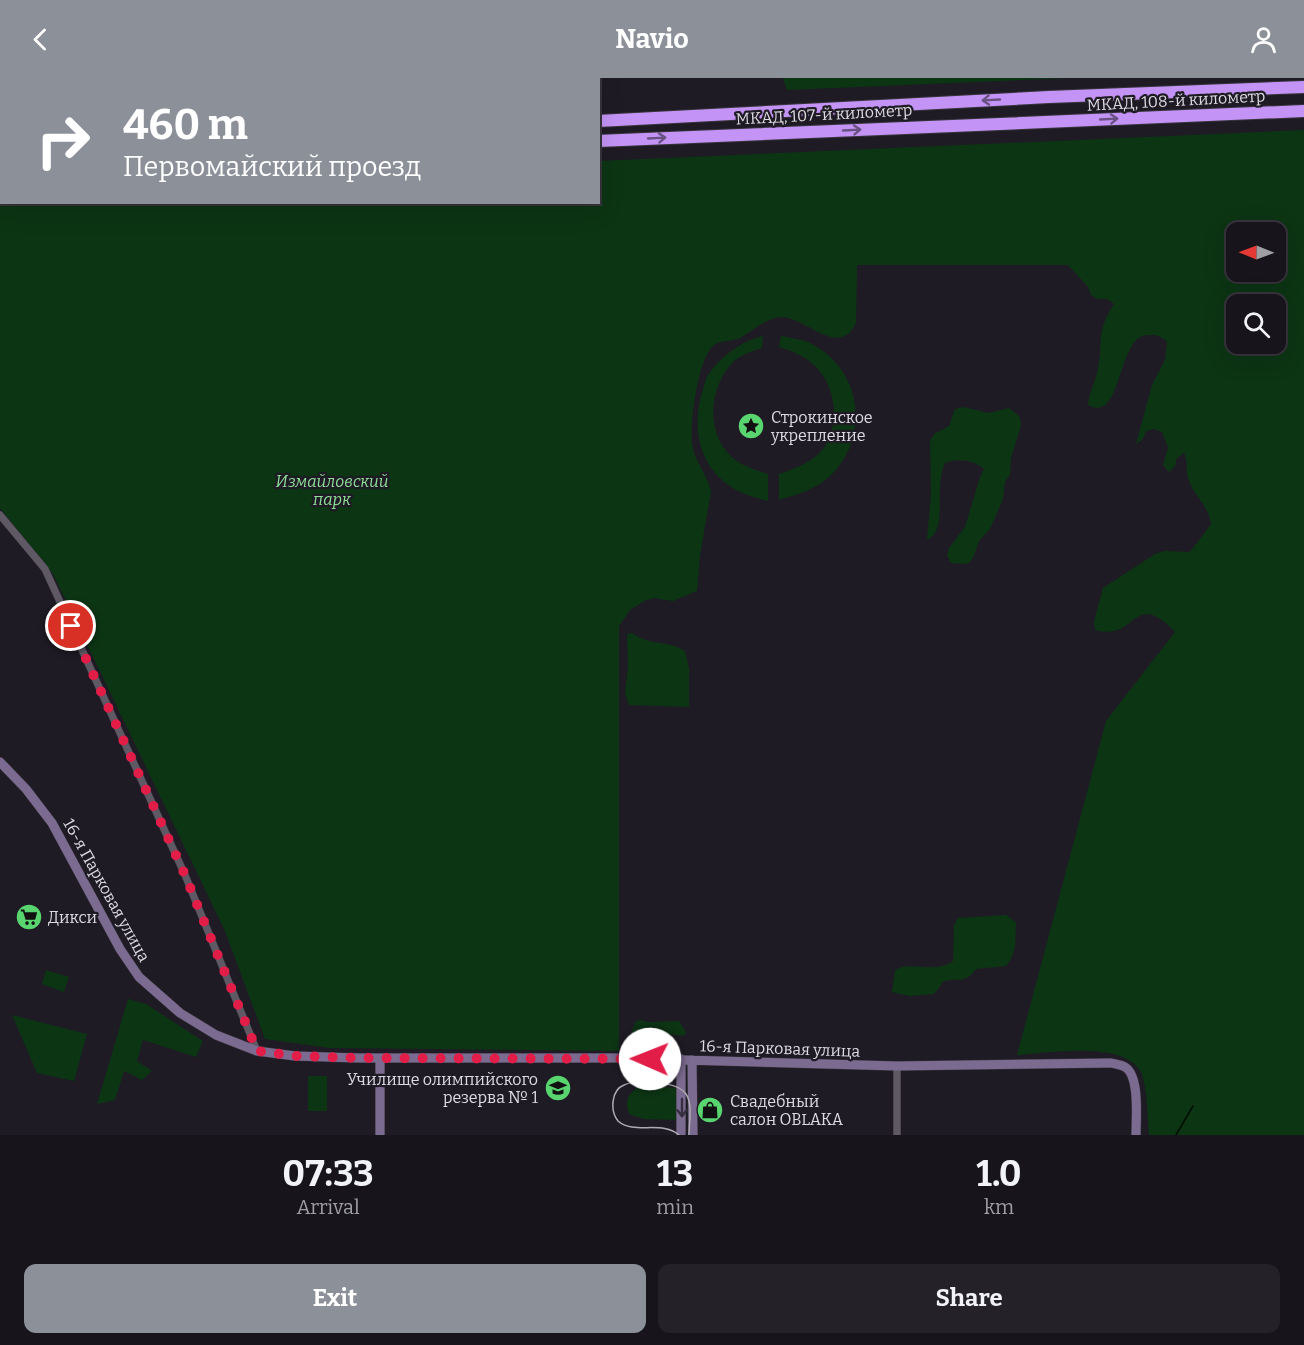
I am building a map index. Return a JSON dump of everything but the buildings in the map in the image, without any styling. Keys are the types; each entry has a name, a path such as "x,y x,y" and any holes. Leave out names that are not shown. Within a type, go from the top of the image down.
{"highway":[{"name":"МКАД, 108-й километр","path":"1049,97 1304,87"},
{"name":"МКАД, 107-й километр","path":"600,121 1049,97"},
{"name":"МКАД, 108-й километр","path":"1050,122 1304,111"},
{"name":"МКАД, 107-й километр","path":"600,141 1050,122"}],"main road":[{"name":"16-я Парковая улица","path":"0,762 26,789 52,823 120,949 140,977 180,1013 216,1035 257,1051 295,1056 380,1058 681,1059 897,1066 1111,1063 1124,1067 1131,1073 1135,1086 1136,1135"},
{"path":"380,1058 380,1135"},
{"path":"681,1059 681,1135"},
{"path":"692,1060 693,1135"}],"street":[{"path":"0,515 45,568 185,875 257,1051"},
{"path":"897,1066 897,1135"}],"green space":[{"path":"783,78 1069,78 787,90"},
{"name":"Измайловский парк","path":"1304,130 1304,1135 1149,1135 1142,1075 1134,1064 1121,1056 1086,1051 1017,1055 1106,721 1175,632 1161,619 1150,614 1142,615 1120,629 1109,632 1095,630 1094,621 1103,588 1155,554 1164,551 1190,552 1211,524 1208,512 1189,481 1184,453 1177,458 1175,466 1169,472 1163,465 1168,448 1162,432 1154,429 1146,431 1143,439 1136,444 1152,385 1165,360 1167,342 1155,335 1139,338 1131,347 1108,402 1100,408 1088,405 1100,358 1102,329 1114,304 1107,299 1098,299 1091,295 1088,287 1068,265 857,265 856,323 849,333 840,337 831,337 800,322 780,317 764,323 740,338 717,343 708,352 696,390 692,433 693,449 711,492 700,555 697,591 673,601 654,598 646,600 630,610 619,626 619,1051 330,1048 265,1039 225,931 53,574 0,508 0,204 600,204 600,161"},
{"path":"763,336 762,348 740,357 725,372 715,394 714,419 720,442 727,452 746,466 768,474 768,501 739,491 719,477 704,456 698,431 699,405 708,375 732,350"},
{"path":"781,336 808,342 826,353 840,368 850,385 855,404 855,423 851,443 843,461 829,477 799,494 779,500 779,474 819,454 829,439 834,416 831,393 821,372 805,358 779,347"},
{"path":"963,407 989,413 1009,408 1020,417 1021,426 1011,458 1010,475 1005,482 1003,499 990,529 979,541 973,558 968,564 951,563 947,556 949,548 965,527 984,469 980,466 966,461 945,463 940,484 937,527 934,535 927,540 931,495 930,441 934,434 949,426 955,409"},
{"path":"632,633 646,640 672,645 685,651 689,668 689,707 629,705 625,693 628,666 627,634"},
{"path":"1006,915 1016,922 1016,940 1010,961 1006,966 976,969 965,979 944,981 934,994 909,996 892,992 895,970 908,966 938,967 953,961 954,925 958,918"},
{"path":"46,970 69,977 64,992 42,984"},
{"path":"128,999 146,1004 203,1041 196,1057 143,1040 137,1061 152,1071 142,1080 124,1071 115,1100 97,1104"},
{"path":"12,1015 87,1034 74,1081 37,1073"},
{"path":"636,1021 679,1021 686,1032 684,1036 667,1034 651,1037 650,1045 633,1042 631,1033"},
{"path":"308,1076 327,1076 327,1111 308,1111"},
{"path":"641,1086 677,1088 677,1120 643,1119 629,1114 628,1097"}],"waterway":[{"path":"1176,1135 1193,1106"}],"tram line":[{"path":"679,1135 665,1128 632,1127 618,1121 613,1107 616,1091 624,1085 638,1082 656,1082 681,1090 686,1094 689,1103 689,1135"}],"place":[{"name":"Строкинское укрепление","path":"751,426"},
{"name":"Дикси","path":"29,917"},
{"name":"Училище олимпийского резерва № 1","path":"558,1088"},
{"name":"Свадебный салон OBLAKA","path":"710,1110"}],"route":[{"path":"71,626 185,875 230,980 257,1051 295,1056 358,1058 650,1059"}]}
